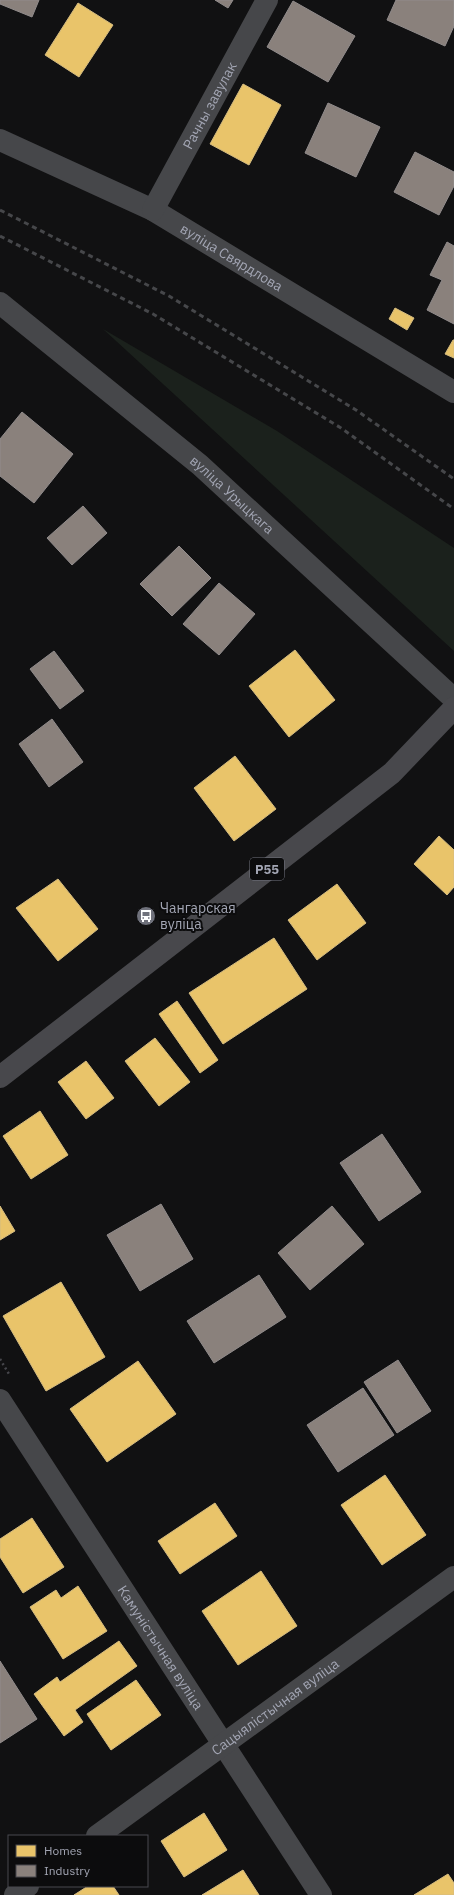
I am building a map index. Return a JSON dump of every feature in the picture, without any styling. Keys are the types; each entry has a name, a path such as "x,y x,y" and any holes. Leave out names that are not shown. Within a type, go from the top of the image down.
{"main road":[{"name":"Р55","path":"0,1077 392,772 454,708"}],"street":[{"name":"Рачны завулак","path":"153,210 267,0"},
{"name":"вуліца Свярдлова","path":"0,140 153,210 454,392"},
{"name":"вуліца Урыцкага","path":"0,302 200,465 454,699"},
{"name":"Камуністычная вуліца","path":"0,1400 322,1895"},
{"name":"Сацыялістычная вуліца","path":"98,1835 454,1577"},
{"path":"15,1895 27,1887"}],"shaded area":[{"path":"103,329 277,431 454,548 454,651"}],"building: Homes":[{"path":"78,3 113,25 79,77 45,55"},
{"path":"243,84 281,105 249,165 210,144"},
{"path":"395,308 414,318 407,330 389,319"},
{"path":"454,340 454,358 445,354"},
{"path":"295,650 335,700 289,737 249,686"},
{"path":"235,756 276,809 234,841 194,788"},
{"path":"439,836 454,850 454,887 447,895 414,864"},
{"path":"58,879 98,929 58,961 16,908"},
{"path":"337,884 366,923 317,960 288,920"},
{"path":"274,938 307,989 223,1044 189,993"},
{"path":"177,1001 218,1060 200,1073 159,1014"},
{"path":"155,1038 190,1082 159,1106 125,1061"},
{"path":"86,1061 114,1098 86,1119 58,1082"},
{"path":"40,1111 68,1155 31,1179 3,1136"},
{"path":"0,1206 15,1231 0,1240"},
{"path":"61,1282 105,1357 46,1391 3,1316"},
{"path":"138,1361 176,1414 107,1462 70,1409"},
{"path":"385,1475 426,1535 382,1565 341,1505"},
{"path":"215,1503 237,1536 180,1574 158,1541"},
{"path":"32,1518 64,1567 23,1593 0,1557 0,1539"},
{"path":"261,1571 297,1626 238,1665 202,1611"},
{"path":"78,1586 107,1631 63,1659 30,1607 56,1590 61,1598"},
{"path":"119,1641 137,1666 75,1710 83,1722 64,1736 34,1694 57,1677 60,1682"},
{"path":"136,1680 161,1715 111,1750 87,1714"},
{"path":"204,1813 227,1850 184,1877 161,1841"},
{"path":"243,1870 259,1895 202,1895"},
{"path":"448,1874 454,1883 454,1895 414,1895"},
{"path":"86,1887 114,1887 119,1895 74,1895"}],"building: Industry":[{"path":"0,0 39,0 32,17 0,4"},
{"path":"215,0 233,0 228,8"},
{"path":"396,0 454,0 454,26 445,46 387,20"},
{"path":"293,1 355,36 328,82 267,47"},
{"path":"328,103 380,127 356,177 305,153"},
{"path":"415,152 454,172 454,186 439,215 394,192"},
{"path":"447,242 454,246 454,324 427,310 442,280 430,275"},
{"path":"22,412 73,454 34,503 0,476 0,439"},
{"path":"83,506 107,533 72,565 47,538"},
{"path":"179,546 211,578 172,616 140,584"},
{"path":"219,583 255,614 219,655 183,624"},
{"path":"54,651 84,691 60,709 30,669"},
{"path":"52,719 83,762 49,787 19,744"},
{"path":"382,1134 421,1192 379,1221 340,1163"},
{"path":"161,1204 193,1259 140,1291 107,1235"},
{"path":"332,1206 364,1244 310,1290 278,1253"},
{"path":"259,1275 286,1317 214,1363 187,1321"},
{"path":"398,1360 431,1411 397,1433 364,1382"},
{"path":"363,1388 394,1435 338,1472 307,1425"},
{"path":"0,1661 37,1719 0,1743"}],"railway":[{"path":"0,210 169,296 356,410 454,479"},
{"path":"0,236 153,314 341,428 454,509"}],"place":[{"name":"Чангарская вуліца","path":"146,916"}]}
